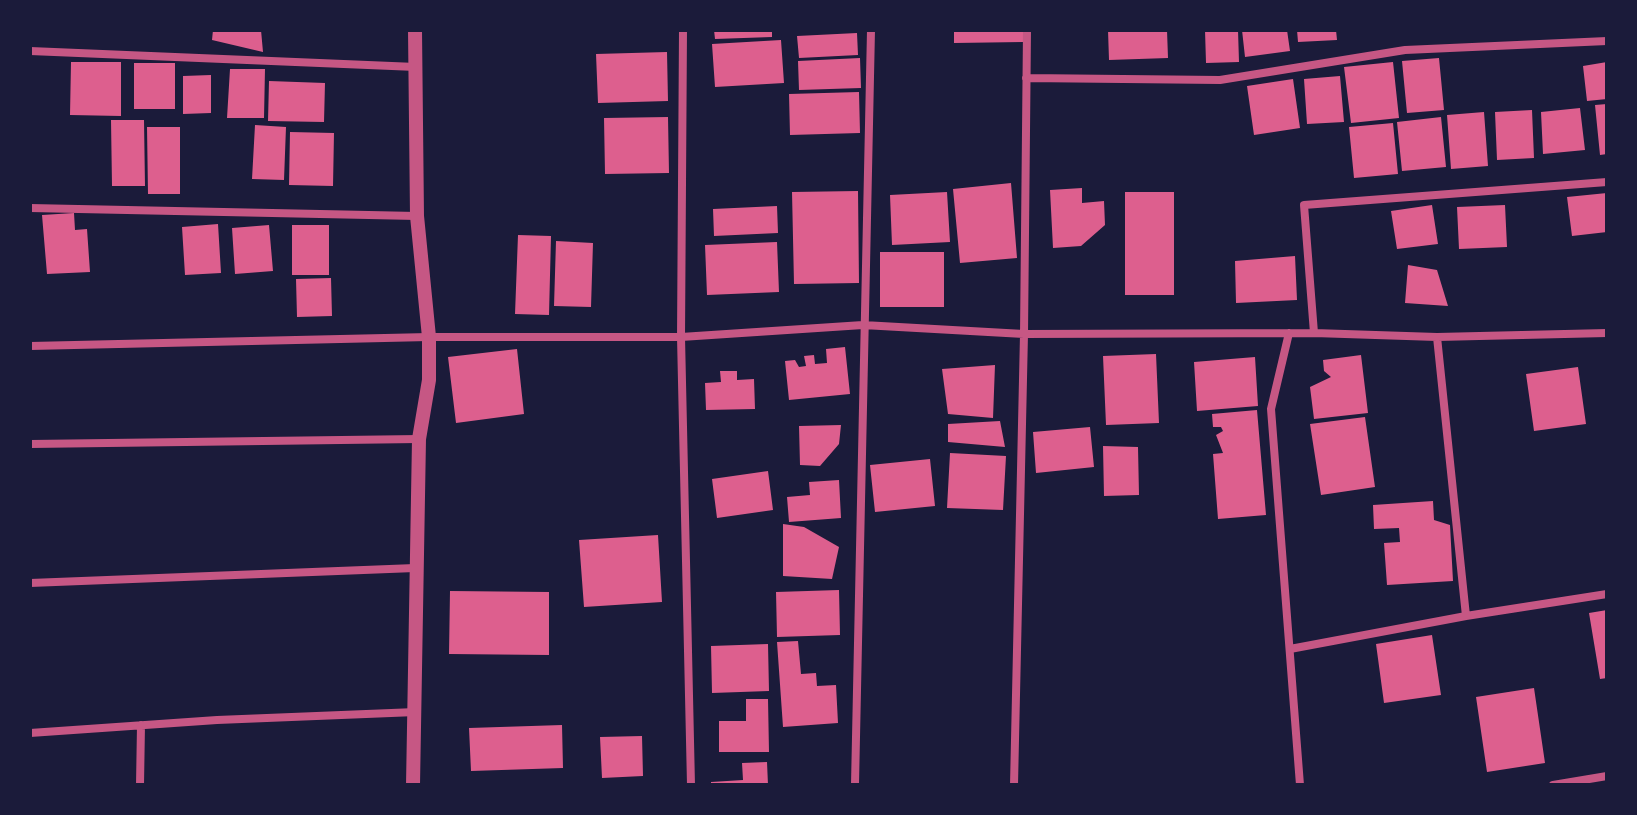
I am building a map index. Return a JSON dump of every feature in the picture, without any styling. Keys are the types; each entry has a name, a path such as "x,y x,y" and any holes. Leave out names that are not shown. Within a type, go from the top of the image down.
{"street":[{"path":"413,785 419,439 429,380 429,337 417,216 415,30"},
{"path":"683,30 681,337 691,785"},
{"path":"855,784 871,30"},
{"path":"1014,785 1027,30"},
{"path":"1026,78 1220,80 1405,50 1607,41"},
{"path":"30,51 416,67"},
{"path":"1314,333 1304,205 1607,182"},
{"path":"30,208 417,216"},
{"path":"30,346 429,337 681,337 863,325 1024,334 1314,333 1437,337 1607,333"},
{"path":"1289,333 1271,409 1300,785"},
{"path":"1437,337 1466,616"},
{"path":"30,444 419,439"},
{"path":"30,583 415,568"},
{"path":"1290,649 1466,616 1607,594"},
{"path":"30,733 416,712"},
{"path":"140,785 141,725"},
{"path":"1553,785 1607,776"}],"building":[{"path":"213,30 261,30 263,52 212,40"},
{"path":"714,30 772,30 772,37 715,39"},
{"path":"954,30 1023,30 1023,42 954,43"},
{"path":"1108,30 1167,30 1168,58 1109,60"},
{"path":"1205,30 1238,30 1239,62 1206,63"},
{"path":"1242,30 1287,30 1290,51 1245,57"},
{"path":"1297,30 1336,30 1337,40 1298,42"},
{"path":"857,33 858,55 799,58 797,36"},
{"path":"781,40 784,83 715,87 712,44"},
{"path":"667,52 668,101 598,103 596,54"},
{"path":"860,58 861,88 799,90 798,61"},
{"path":"1439,58 1444,110 1407,113 1402,61"},
{"path":"71,62 121,62 121,116 70,115"},
{"path":"1393,62 1399,118 1351,123 1344,67"},
{"path":"1607,62 1607,99 1587,101 1583,66"},
{"path":"134,63 175,63 175,109 134,109"},
{"path":"230,69 265,69 264,118 227,118"},
{"path":"211,75 211,113 183,114 183,76"},
{"path":"1340,76 1344,122 1307,124 1304,79"},
{"path":"1293,79 1300,128 1254,135 1247,86"},
{"path":"269,81 325,83 324,122 268,121"},
{"path":"859,92 860,133 790,135 789,94"},
{"path":"1607,104 1607,154 1600,155 1595,105"},
{"path":"1580,108 1585,150 1543,154 1541,112"},
{"path":"1532,110 1534,158 1497,160 1495,112"},
{"path":"1484,112 1488,166 1451,169 1447,115"},
{"path":"668,117 669,173 605,174 604,118"},
{"path":"1441,117 1446,167 1402,171 1397,122"},
{"path":"111,120 144,120 145,186 112,186"},
{"path":"1393,123 1398,174 1354,178 1349,127"},
{"path":"255,125 286,127 284,180 252,179"},
{"path":"147,127 180,127 180,194 148,194"},
{"path":"290,132 334,133 333,186 289,185"},
{"path":"1011,183 1017,258 960,263 953,189"},
{"path":"1082,188 1082,203 1104,201 1105,225 1081,246 1053,248 1050,190"},
{"path":"858,191 859,283 794,284 792,192"},
{"path":"947,192 950,242 892,245 890,195"},
{"path":"1125,192 1174,192 1174,295 1125,295"},
{"path":"1607,193 1607,232 1572,236 1567,197"},
{"path":"1432,205 1438,244 1397,249 1391,211"},
{"path":"1505,205 1507,247 1459,249 1457,207"},
{"path":"777,206 778,233 714,236 713,209"},
{"path":"74,213 75,230 87,229 90,272 47,274 42,215"},
{"path":"218,224 221,273 185,275 182,227"},
{"path":"269,225 273,271 235,274 232,228"},
{"path":"292,225 329,225 329,275 292,275"},
{"path":"518,235 551,236 549,315 515,314"},
{"path":"556,241 593,243 591,307 554,306"},
{"path":"777,242 779,292 707,295 705,245"},
{"path":"880,252 944,252 944,307 880,307"},
{"path":"1295,256 1297,300 1236,303 1235,261"},
{"path":"1408,265 1437,270 1448,306 1405,303"},
{"path":"331,278 332,316 297,317 296,279"},
{"path":"845,347 850,394 789,400 785,361 795,360 799,367 806,366 804,356 814,355 815,364 827,363 826,349"},
{"path":"517,349 524,414 456,423 448,357"},
{"path":"1156,354 1159,423 1106,425 1103,356"},
{"path":"1361,355 1368,413 1314,419 1310,387 1331,377 1324,371 1323,360"},
{"path":"1255,357 1258,406 1197,411 1194,362"},
{"path":"995,365 993,418 948,414 942,369"},
{"path":"1578,367 1586,424 1534,431 1526,374"},
{"path":"720,371 737,371 737,380 754,379 755,409 706,410 705,383 721,382"},
{"path":"1257,410 1266,515 1218,519 1213,454 1223,453 1216,435 1223,431 1221,427 1213,427 1212,414"},
{"path":"1365,417 1375,487 1321,495 1310,424"},
{"path":"1000,421 1005,447 948,442 948,424"},
{"path":"841,425 839,444 820,466 800,465 799,426"},
{"path":"1090,427 1094,467 1036,473 1033,432"},
{"path":"1103,446 1138,447 1139,495 1104,496"},
{"path":"950,453 1006,456 1003,510 947,508"},
{"path":"930,459 935,506 875,512 870,465"},
{"path":"768,471 773,510 717,518 712,479"},
{"path":"839,480 841,518 789,522 787,497 810,495 809,482"},
{"path":"1433,501 1434,520 1450,525 1453,581 1387,585 1384,543 1400,542 1399,528 1374,529 1373,505"},
{"path":"783,524 804,527 839,547 832,579 783,576"},
{"path":"658,535 662,602 584,607 579,540"},
{"path":"839,590 840,635 777,637 776,592"},
{"path":"450,591 549,592 549,655 449,654"},
{"path":"1607,610 1607,678 1600,679 1589,613"},
{"path":"1432,635 1441,695 1384,703 1376,644"},
{"path":"798,641 801,674 816,673 817,686 836,685 838,723 783,727 777,642"},
{"path":"768,644 769,691 712,693 711,646"},
{"path":"1534,688 1545,763 1487,772 1476,697"},
{"path":"746,699 768,699 769,752 719,752 719,721 746,721"},
{"path":"562,725 563,768 471,771 469,728"},
{"path":"642,736 643,776 602,778 600,737"},
{"path":"767,762 768,785 711,785 711,782 743,780 742,763"}]}
